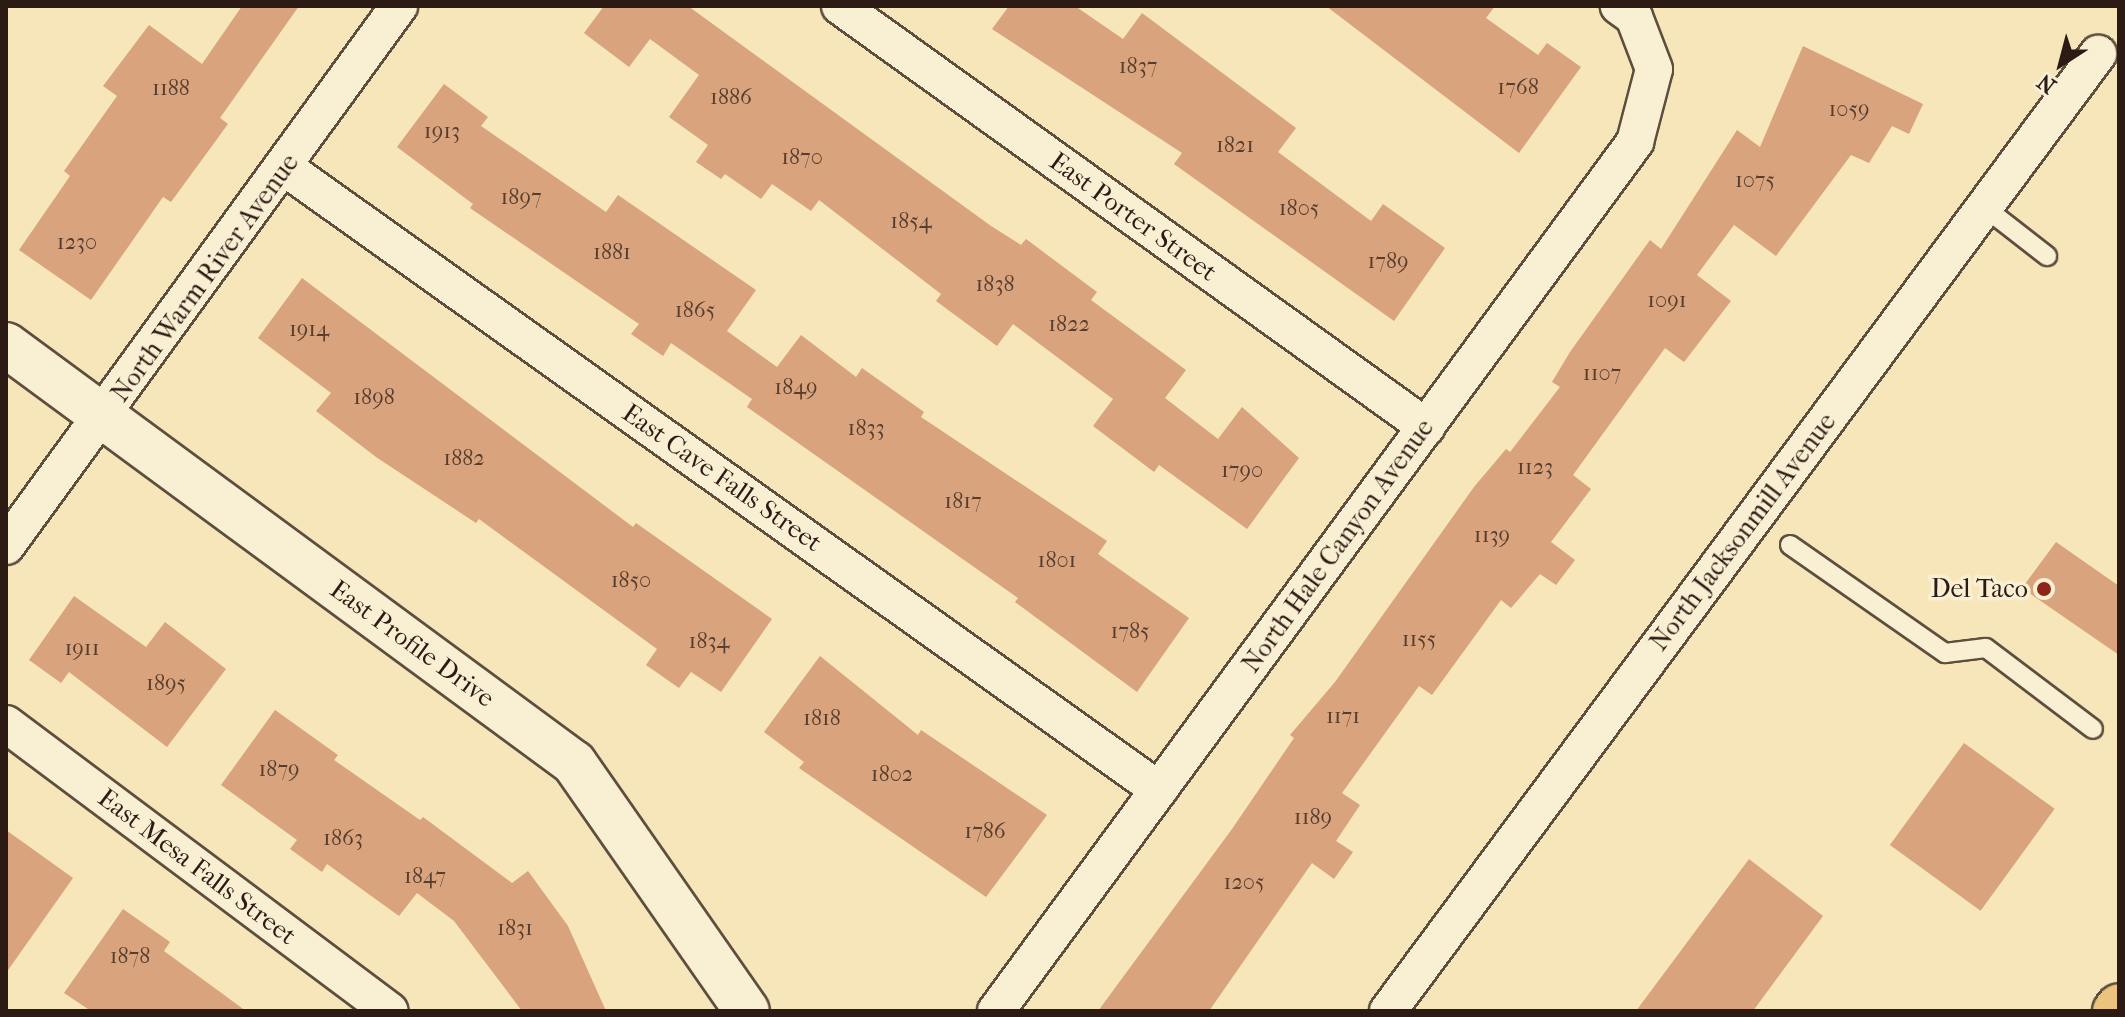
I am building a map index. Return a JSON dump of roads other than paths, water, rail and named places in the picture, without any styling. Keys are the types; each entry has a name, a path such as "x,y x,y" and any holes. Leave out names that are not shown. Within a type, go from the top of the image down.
{"street":[{"name":"North Warm River Avenue","path":"6,546 104,418 399,6"},
{"name":"East Porter Street","path":"840,6 1426,427"},
{"name":"North Hale Canyon Avenue","path":"996,1011 1635,142 1654,69 1634,17 1619,6"},
{"name":"North Jacksonmill Avenue","path":"1388,1011 2098,54"},
{"name":"East Cave Falls Street","path":"284,167 1159,790"},
{"name":"East Profile Drive","path":"6,345 574,763 747,1011"},
{"name":"East Mesa Falls Street","path":"6,724 389,1011"}],"lane":[{"path":"1984,207 2047,256"},
{"path":"1790,545 1945,653 1986,648 2093,729"}],"place":[{"name":"Del Taco","path":"2044,589"}]}
